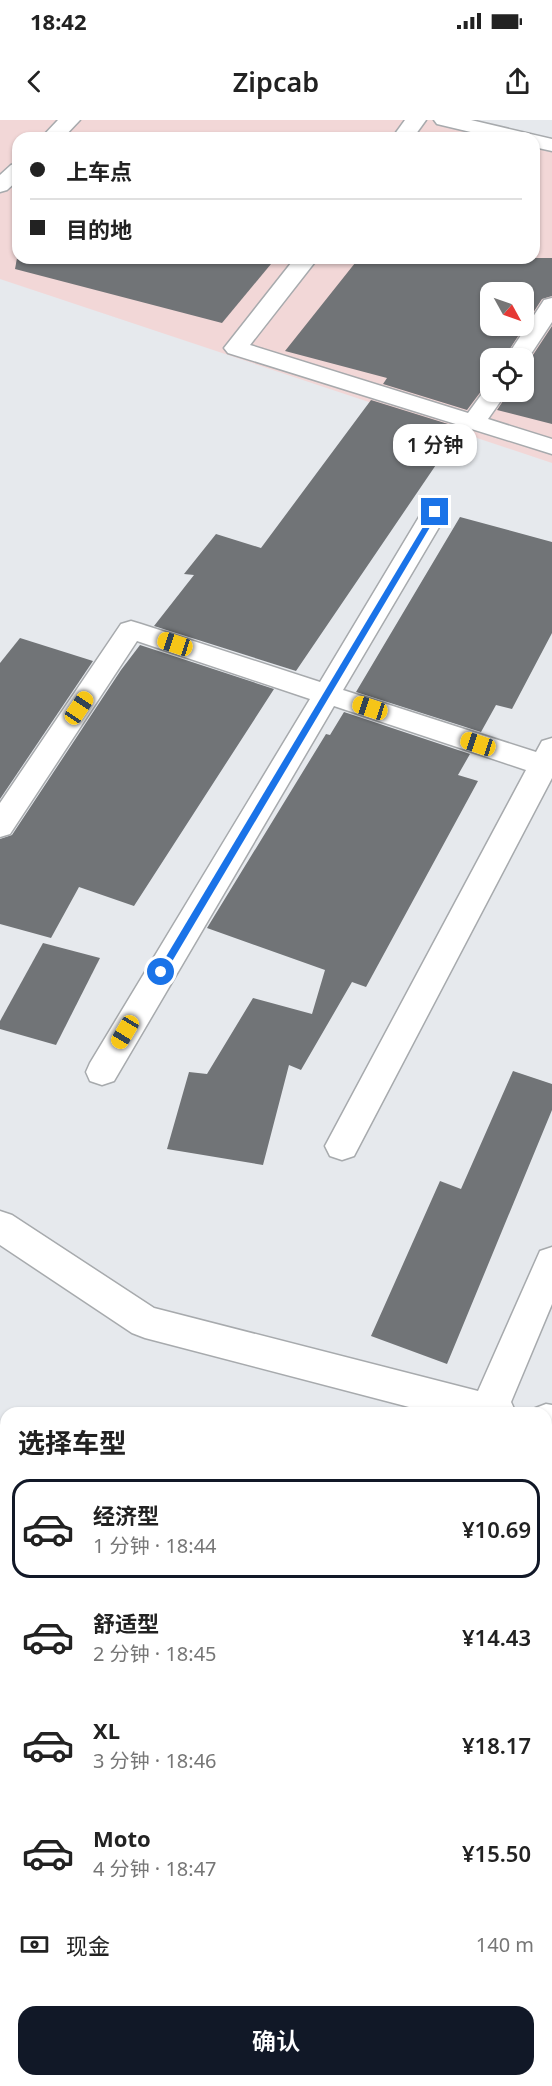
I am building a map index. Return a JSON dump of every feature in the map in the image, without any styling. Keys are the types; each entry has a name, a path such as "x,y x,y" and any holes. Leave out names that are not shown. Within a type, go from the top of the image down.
{"street":[{"path":"57,132 70,120"},
{"path":"407,132 416,120"},
{"path":"444,120 496,132"},
{"path":"0,186 12,175"},
{"path":"302,264 236,348 552,447"},
{"path":"524,348 552,305"},
{"path":"474,422 488,402"},
{"path":"102,1072 435,512"},
{"path":"0,826 131,630 327,694 549,760 342,1146"},
{"path":"0,1226 145,1322 474,1407"},
{"path":"495,1407 552,1262"}],"shaded area":[{"path":"0,120 444,120 496,132 12,132 12,264 540,264 540,142 552,145 552,463 0,279"}],"building":[{"path":"540,258 552,258 552,296 542,299 534,311 534,282 480,282 480,336 518,336 510,348 480,348 480,393 467,410 383,384 387,378 285,351 354,264 540,264"},
{"path":"16,264 271,264 222,323 15,269"},
{"path":"552,326 552,424 497,410 502,402 534,402 534,353"},
{"path":"371,400 461,428 296,671 154,626 194,575 184,574 216,534 261,548"},
{"path":"460,517 552,542 552,633 512,709 496,705 481,732 356,692"},
{"path":"20,638 93,661 0,799 0,663"},
{"path":"140,645 274,689 134,906 79,887 51,938 0,924 0,839 12,835"},
{"path":"344,712 470,754 458,775 478,781 366,987 352,982 301,1070 289,1065 263,1165 167,1149 189,1072 207,1074 253,998 312,1014 325,970 207,928 326,734 330,735"},
{"path":"43,943 100,958 56,1045 0,1029 0,1021"},
{"path":"513,1071 552,1084 552,1110 447,1364 371,1336 440,1181 461,1189"}],"route":[{"path":"161,972 435,512"}]}
